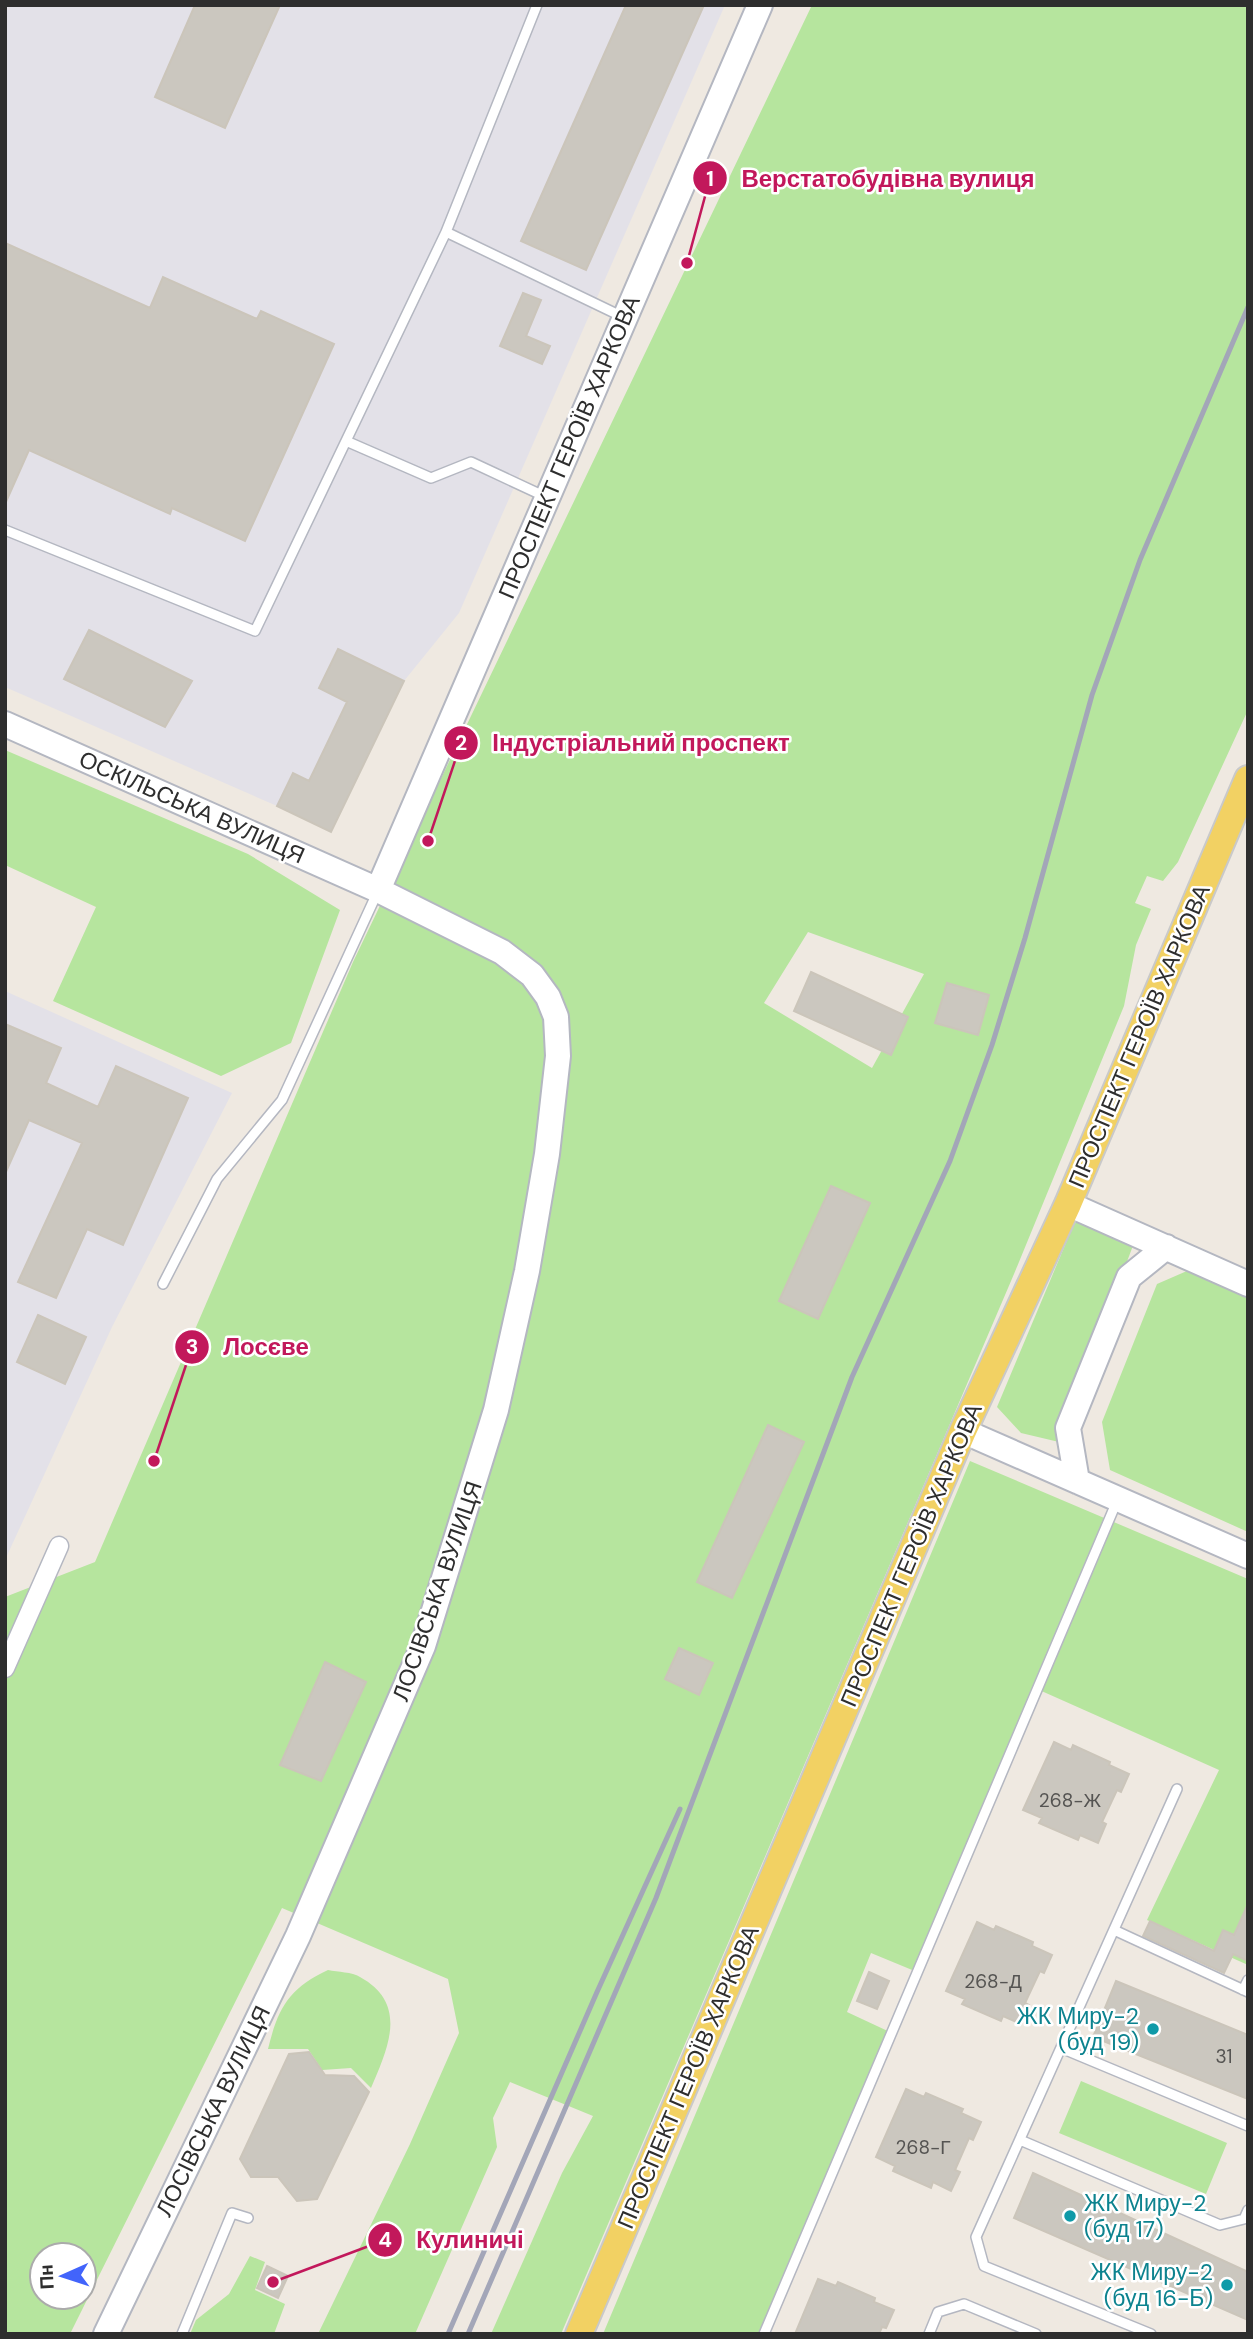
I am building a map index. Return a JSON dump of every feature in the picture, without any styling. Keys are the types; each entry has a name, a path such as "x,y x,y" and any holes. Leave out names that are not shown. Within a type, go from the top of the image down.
{"main road":[{"name":"ПРОСПЕКТ ГЕРОЇВ ХАРКОВА","path":"378,890 760,5"},
{"name":"ОСКІЛЬСЬКА ВУЛИЦЯ","path":"5,724 378,890"},
{"name":"ПРОСПЕКТ ГЕРОЇВ ХАРКОВА","path":"579,2334 963,1431 1068,1204 1248,779"},
{"name":"ЛОСІВСЬКА ВУЛИЦЯ","path":"106,2334 298,1936 422,1646 496,1410 527,1271 547,1154 558,1056 556,1017 548,997 531,975 502,952 378,890"},
{"path":"1068,1204 1248,1284"},
{"path":"1077,1481 1068,1428 1129,1277 1166,1247"},
{"path":"963,1431 1248,1556"}],"street":[{"path":"5,1668 59,1546"}],"lane":[{"path":"5,530 255,631 446,232 537,5"},
{"path":"446,232 624,318"},
{"path":"346,441 431,478 471,462 547,498"},
{"path":"163,1283 217,1179 282,1100 378,890"},
{"path":"764,2334 1118,1499"},
{"path":"1151,2334 984,2266 975,2237 1177,1789"},
{"path":"1114,1930 1246,1991 1248,1980"},
{"path":"1061,2048 1248,2126"},
{"path":"1020,2140 1220,2225 1244,2219 1248,2210"},
{"path":"182,2334 232,2213 248,2217"},
{"path":"929,2334 938,2312 964,2304 1036,2334"}],"shaded area":[{"path":"5,5 725,5 459,613 404,681 328,830 5,687"},
{"path":"5,991 232,1093 112,1327 5,1560"}],"green space":[{"path":"812,5 1248,5 1248,710 1178,862 1163,881 1147,876 1135,903 1151,909 1136,945 1124,1006 1014,1274 561,2334 491,2334 562,2173 593,2116 510,2082 493,2118 497,2147 415,2334 318,2334 410,2144 459,2033 448,1979 282,1908 98,2278 98,2241 28,2241 28,2311 81,2311 70,2334 5,2334 5,1597 95,1562 353,962","holes":["808,932 924,974 872,1068 764,1003"]},
{"path":"5,750 248,854 340,910 291,1043 221,1076 53,1001 96,907 5,865"},
{"path":"1076,1219 1134,1243 1059,1442 1021,1433 997,1407"},
{"path":"1203,1264 1248,1283 1248,1532 1110,1470 1102,1422 1157,1284"},
{"path":"970,1461 1248,1579 1248,1965 1147,1920 1219,1770 1037,1689 917,1972 871,1953 847,2012 892,2033 764,2334 603,2334"},
{"path":"328,1970 360,1977 385,2000 389,2013 388,2042 371,2088 351,2068 322,2070 308,2049 268,2049 276,2022 287,2001 304,1984"},
{"path":"1081,2081 1227,2143 1206,2194 1059,2133"},
{"path":"250,2256 265,2262 255,2290 285,2304 274,2334 190,2334 196,2320 229,2294"}],"building":[{"path":"195,5 280,5 225,128 155,97"},
{"path":"626,5 704,5 586,270 521,241"},
{"path":"5,243 150,308 163,277 257,319 261,311 334,344 245,541 172,508 170,514 29,450 5,504"},
{"path":"523,293 541,300 526,336 550,346 542,364 500,346"},
{"path":"89,630 192,681 165,727 64,679"},
{"path":"338,649 404,681 331,832 277,806 293,773 309,781 347,702 319,688"},
{"path":"811,972 908,1017 891,1055 794,1011"},
{"path":"947,983 989,995 978,1035 935,1023"},
{"path":"5,1024 61,1048 46,1083 98,1107 116,1066 188,1098 123,1245 87,1229 56,1298 18,1282 82,1143 29,1120 5,1174"},
{"path":"831,1186 870,1203 818,1319 779,1301"},
{"path":"38,1315 86,1337 65,1384 17,1362"},
{"path":"768,1425 804,1442 732,1598 697,1582"},
{"path":"679,1648 713,1663 699,1695 665,1679"},
{"path":"325,1662 366,1682 321,1781 280,1765"},
{"path":"1054,1742 1071,1750 1073,1745 1129,1774 1121,1792 1117,1790 1102,1822 1106,1824 1098,1843 1080,1835 1078,1840 1039,1823 1042,1818 1023,1810"},
{"path":"1248,1904 1248,1961 1233,1954 1224,1973 1143,1936 1150,1921 1214,1951 1223,1930 1234,1935"},
{"path":"977,1922 994,1930 996,1926 1033,1942 1032,1946 1052,1955 1044,1973 1040,1971 1025,2003 1029,2005 1021,2024 1003,2016 1001,2021 962,2004 965,1999 946,1991"},
{"path":"869,1972 889,1981 877,2009 857,2001"},
{"name":"ЖК Миру-2 (буд 19)","path":"1116,1981 1248,2035 1248,2099 1093,2037"},
{"path":"309,2052 325,2075 354,2076 369,2092 317,2199 297,2201 278,2177 251,2177 240,2159 289,2054"},
{"path":"906,2089 924,2097 926,2093 963,2109 961,2113 981,2122 973,2140 969,2138 955,2170 960,2172 951,2191 933,2182 931,2188 893,2171 895,2166 876,2157"},
{"path":"1033,2173 1248,2272 1248,2320 1014,2218"},
{"path":"267,2266 288,2276 278,2298 257,2288"},
{"path":"818,2279 836,2286 838,2282 875,2298 874,2302 894,2310 886,2328 882,2327 879,2334 795,2334"}],"railway":[{"path":"468,2334 656,1898 852,1377 950,1161 992,1045 1025,938 1092,695 1140,560 1248,307"},
{"path":"448,2334 680,1809"}],"place":[{"name":"Верстатобудівна вулиця","path":"687,263"},
{"name":"Індустріальний проспект","path":"428,841"},
{"name":"Лосєве","path":"154,1461"},
{"name":"ЖК Миру-2 (буд 19)","path":"1153,2029"},
{"name":"ЖК Миру-2 (буд 17)","path":"1070,2216"},
{"name":"Кулиничі","path":"273,2282"},
{"name":"ЖК Миру-2 (буд 16-Б)","path":"1227,2285"}]}
